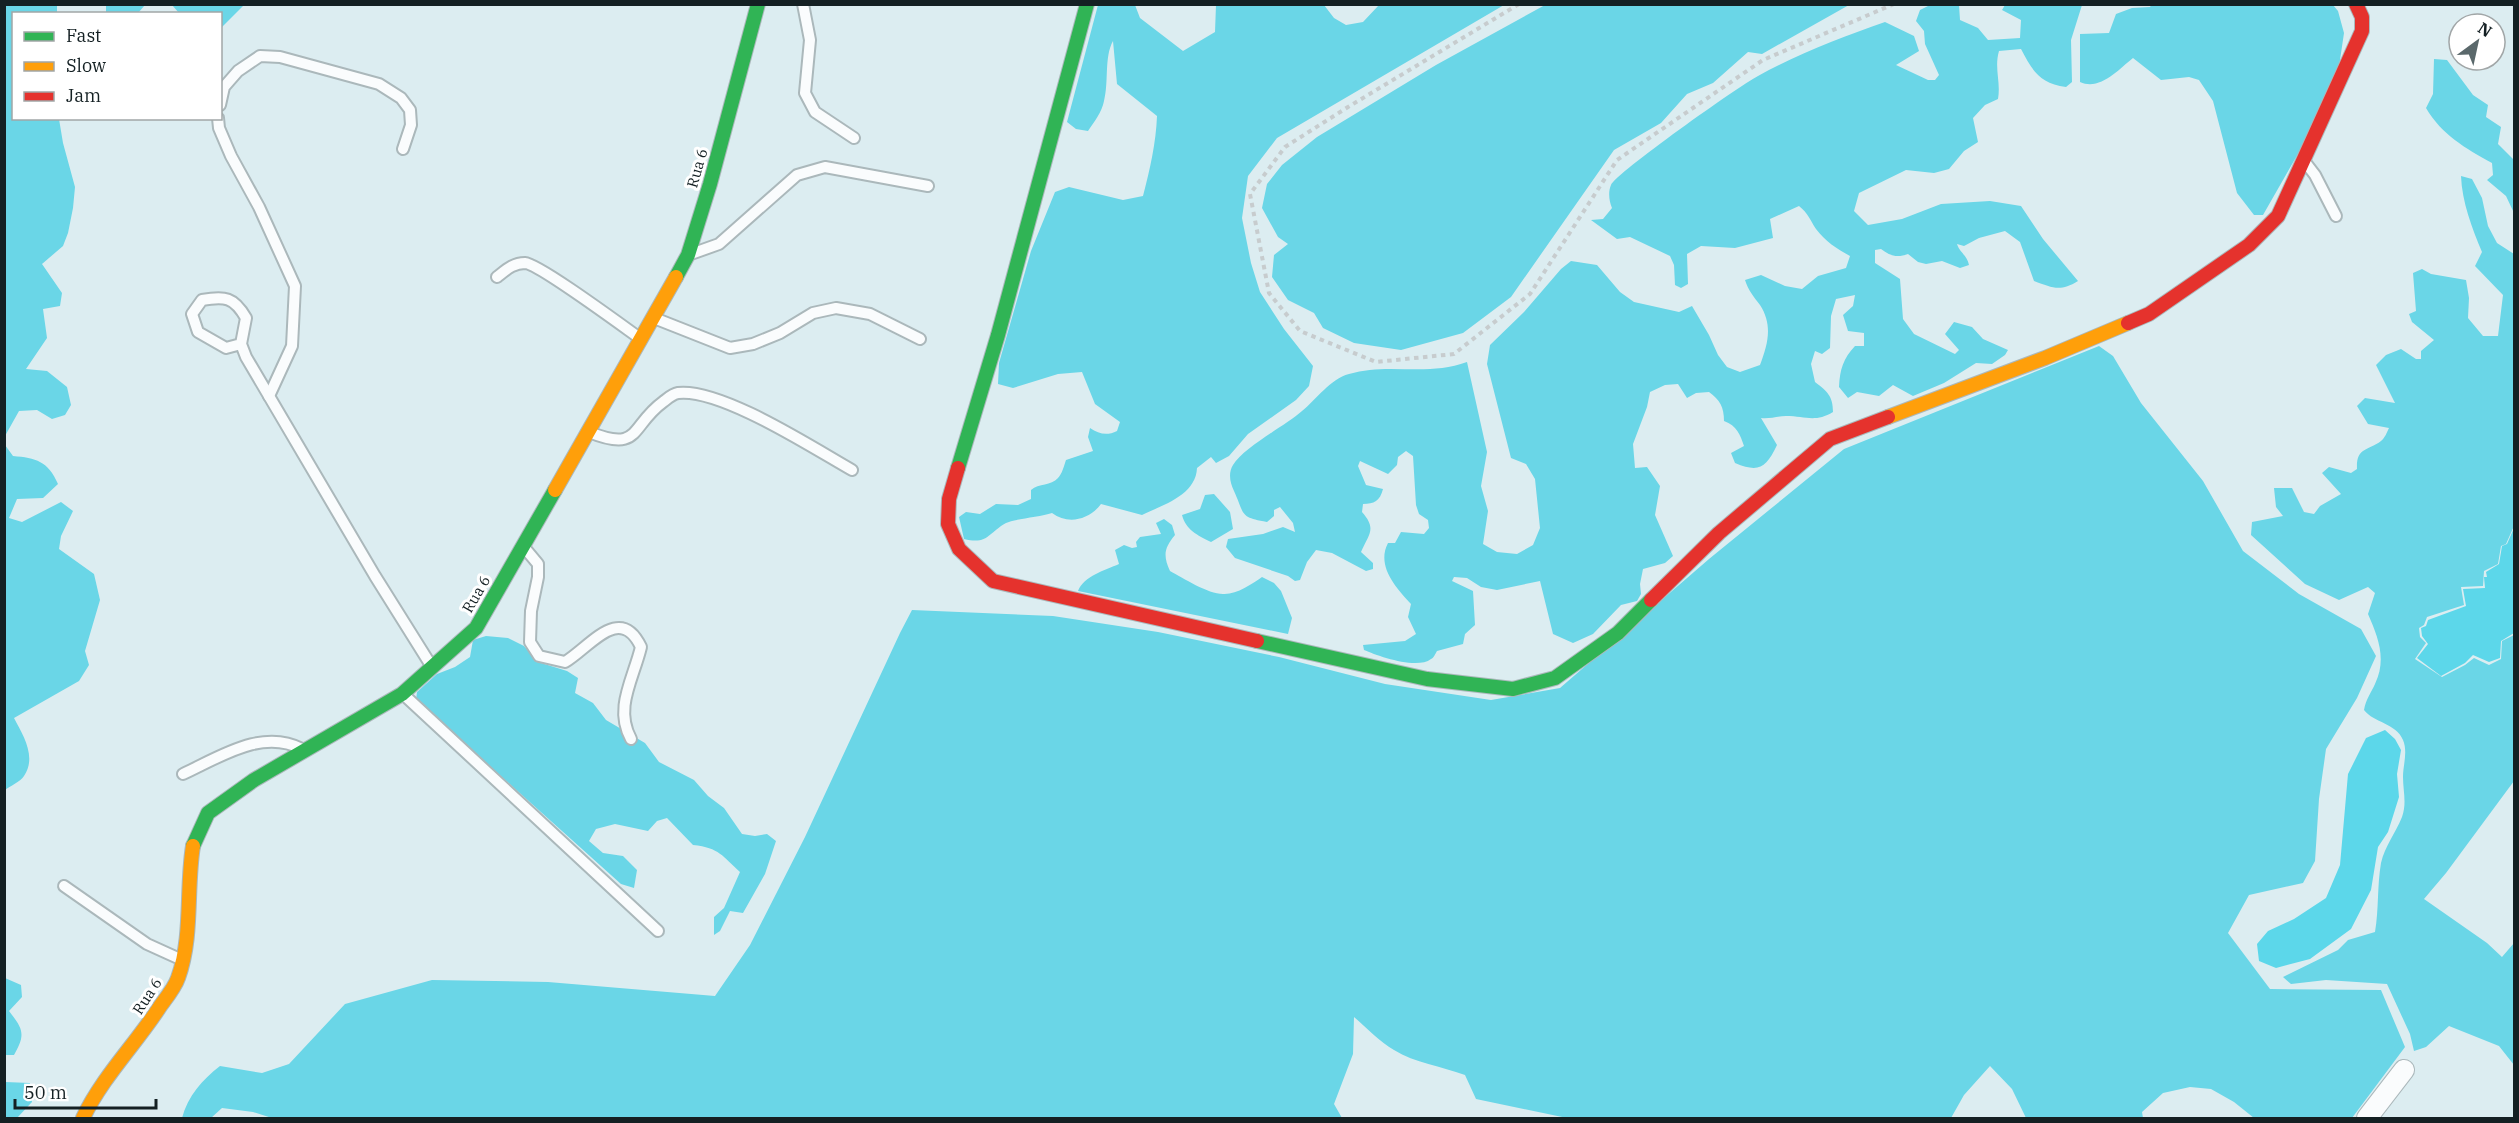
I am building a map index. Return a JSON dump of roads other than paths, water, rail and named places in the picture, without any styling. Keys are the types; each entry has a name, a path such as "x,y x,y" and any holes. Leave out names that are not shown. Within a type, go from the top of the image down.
{"street":[{"name":"Rua 6","path":"83,1119 92,1099 119,1060 150,1024 178,979 194,847 208,813 254,780 402,694 476,628 688,255 710,184 758,4"},
{"path":"1087,4 998,335 949,499 948,524 958,549 993,581 1427,679 1513,689 1555,678 1618,633 1719,533 1830,439 2045,358 2149,314 2249,245 2278,216 2362,31 2362,17 2356,4"},
{"path":"2367,1119 2404,1070"}],"lane":[{"path":"803,4 810,40 805,93 815,112 854,138"},
{"path":"222,96 224,87 238,71 260,56 280,57 347,73 379,84 401,98 410,110 411,125 403,148"},
{"path":"219,120 219,128 231,156 259,207 295,286 292,346 269,396"},
{"path":"2303,159 2315,175 2336,216"},
{"path":"688,255 719,244 797,175 825,167 928,186"},
{"path":"497,277 513,265 528,263 549,274 642,339"},
{"path":"241,344 226,348 198,332 192,314 202,300 221,296 239,304 246,318 241,344 375,576 432,667"},
{"path":"653,318 730,348 753,344 780,333 813,313 836,308 870,314 920,339"},
{"path":"588,432 609,440 625,440 638,431 655,407 675,393 698,393 756,416 852,470"},
{"path":"523,546 538,564 538,577 531,611 530,642 539,656 565,662 600,635 617,628 627,628 635,635 641,647 624,702 623,725 632,740"},
{"path":"402,694 658,931"},
{"path":"183,774 244,746 276,740 291,743 305,750"},
{"path":"64,886 147,944 182,960"}]}
